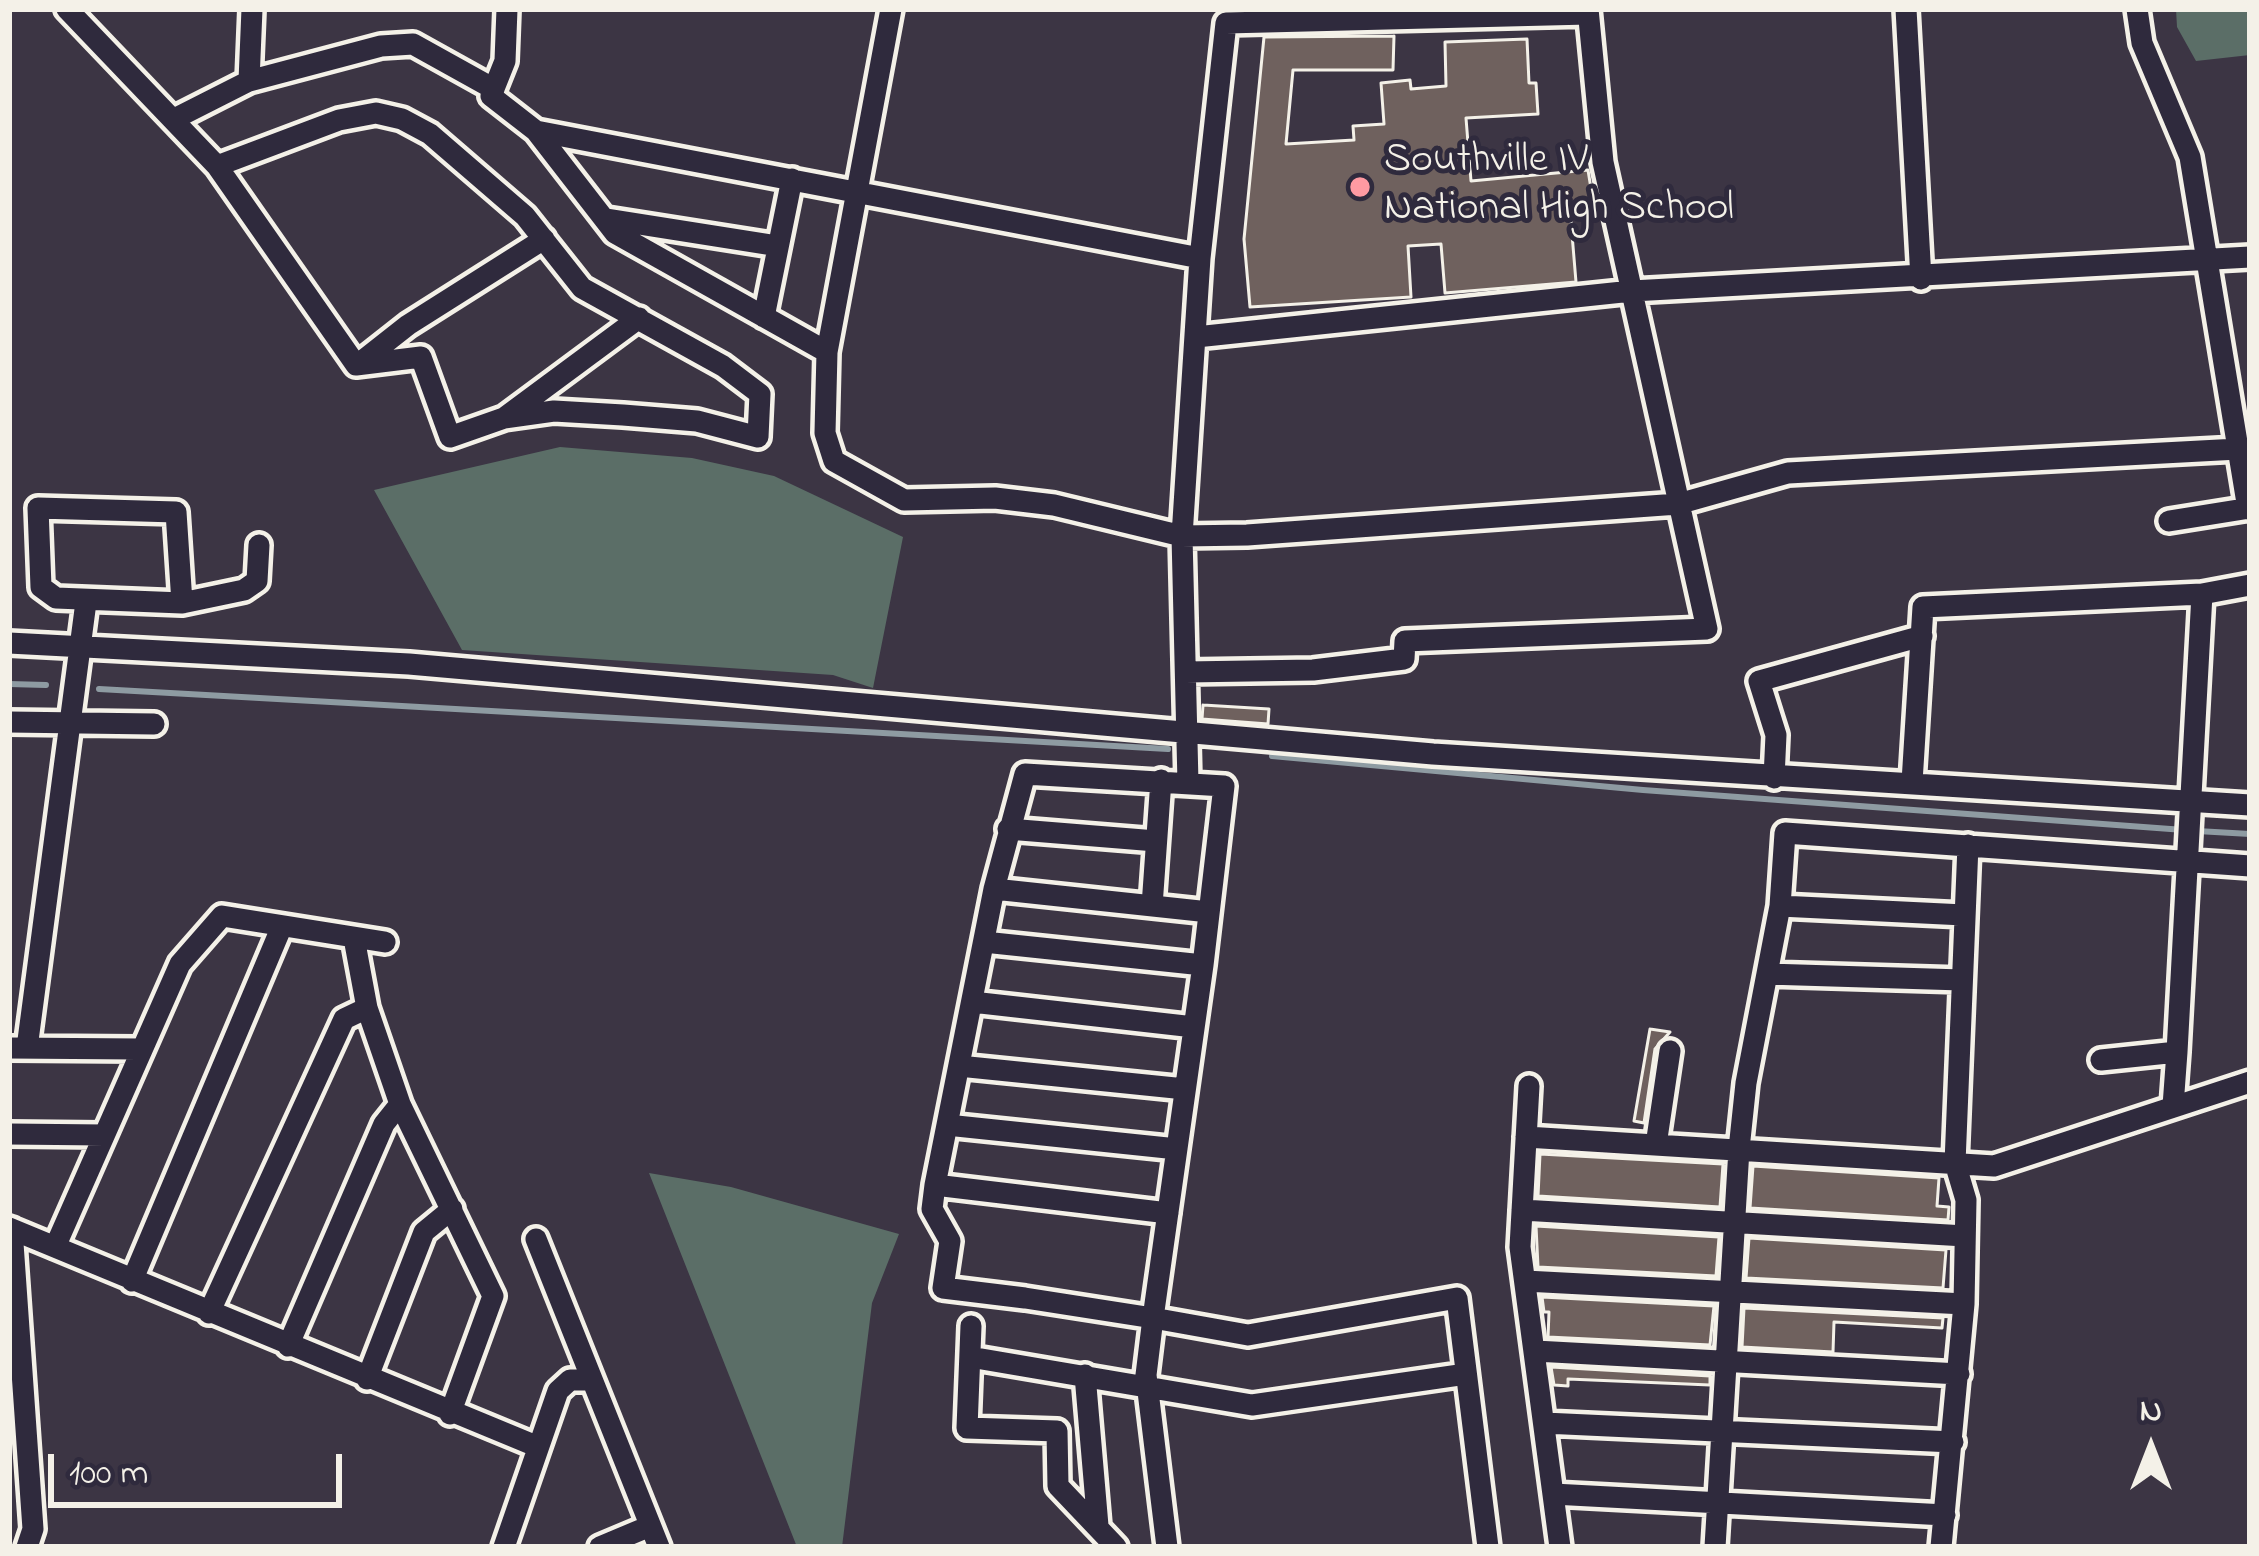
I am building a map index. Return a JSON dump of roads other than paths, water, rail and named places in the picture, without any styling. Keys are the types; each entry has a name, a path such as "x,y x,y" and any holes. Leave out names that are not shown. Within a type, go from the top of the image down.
{"street":[{"path":"67,9 217,166 356,365"},
{"path":"249,81 252,9"},
{"path":"507,9 505,62 490,95 536,130 620,237 827,352"},
{"path":"891,9 827,352 827,448 834,461 904,500 994,499 1054,505 1182,536 1678,504 1788,473 2238,449"},
{"path":"1906,9 1921,279"},
{"path":"2137,9 2142,43 2190,157 2249,508 2169,521"},
{"path":"1186,672 1313,670 1404,659 1405,640 1707,629 1594,113 1588,12 1302,14 1226,23 1200,258 1182,536 1188,783"},
{"path":"176,118 249,81 318,59 413,44 494,89"},
{"path":"217,166 339,120 376,113 402,119 481,177 544,238 582,288 757,389 758,436 697,421 554,411 504,418 450,437 421,357 356,365"},
{"path":"536,130 1200,258"},
{"path":"764,317 791,178"},
{"path":"607,219 778,246"},
{"path":"356,365 408,325 544,238"},
{"path":"1196,337 1633,291 1921,279 2250,257"},
{"path":"504,418 639,318"},
{"path":"182,603 176,512 38,508 41,587 47,596 86,602 182,603 254,587 259,545"},
{"path":"1912,782 1923,607 2202,594 2250,585"},
{"path":"2173,1106 2202,594"},
{"path":"86,602 18,1048 138,1049"},
{"path":"1774,778 1776,735 1759,682 1922,636"},
{"path":"9,644 409,664 848,699 996,720 1190,735 1774,778 1912,782 2191,810 2250,806"},
{"path":"9,722 154,724"},
{"path":"1166,1547 1148,1388 1153,1318 1224,786 1025,774 994,889 935,1185 932,1209 950,1241 943,1288 1153,1318 1248,1335 1457,1298 1488,1547"},
{"path":"1152,906 1161,780"},
{"path":"1008,830 1156,841"},
{"path":"1715,1547 1730,1361 1739,1149 1780,906 1785,833 2189,858 2250,866"},
{"path":"1941,1547 1964,1304 1964,1184 1955,1163 1968,845"},
{"path":"994,889 1210,912"},
{"path":"1780,906 1964,915"},
{"path":"55,1247 138,1049 180,964 222,916 385,942"},
{"path":"132,1281 282,926"},
{"path":"354,938 367,1007 400,1104 493,1296 450,1414"},
{"path":"984,942 1203,965"},
{"path":"1767,974 1962,980"},
{"path":"972,1002 1194,1027"},
{"path":"209,1312 344,1019 367,1007"},
{"path":"1656,1145 1670,1051"},
{"path":"2102,1060 2177,1052"},
{"path":"959,1066 1185,1089"},
{"path":"1526,1137 1994,1166 2250,1082"},
{"path":"1529,1086 1522,1210 1525,1281 1560,1547"},
{"path":"288,1346 384,1124 400,1104"},
{"path":"947,1125 1177,1149"},
{"path":"9,1134 104,1135"},
{"path":"935,1185 1168,1213"},
{"path":"367,1379 424,1232 452,1209"},
{"path":"1522,1210 1965,1236"},
{"path":"27,1547 33,1529 11,1228 536,1446"},
{"path":"536,1239 655,1537 600,1547"},
{"path":"1525,1281 1964,1304"},
{"path":"971,1326 968,1428 1057,1431 1058,1486 1116,1547"},
{"path":"1535,1351 1959,1375"},
{"path":"970,1357 1252,1405 1466,1375"},
{"path":"1085,1375 1098,1526"},
{"path":"504,1547 536,1446 563,1384 589,1380"},
{"path":"1544,1423 1953,1442"},
{"path":"1553,1494 1946,1515"}],"waterway":[{"path":"9,684 46,685"},
{"path":"99,689 1168,749"},
{"path":"1272,756 1643,790 2184,830"},
{"path":"2197,831 2250,834"}],"place":[{"name":"Southville IV National High School","path":"1360,187"}]}
